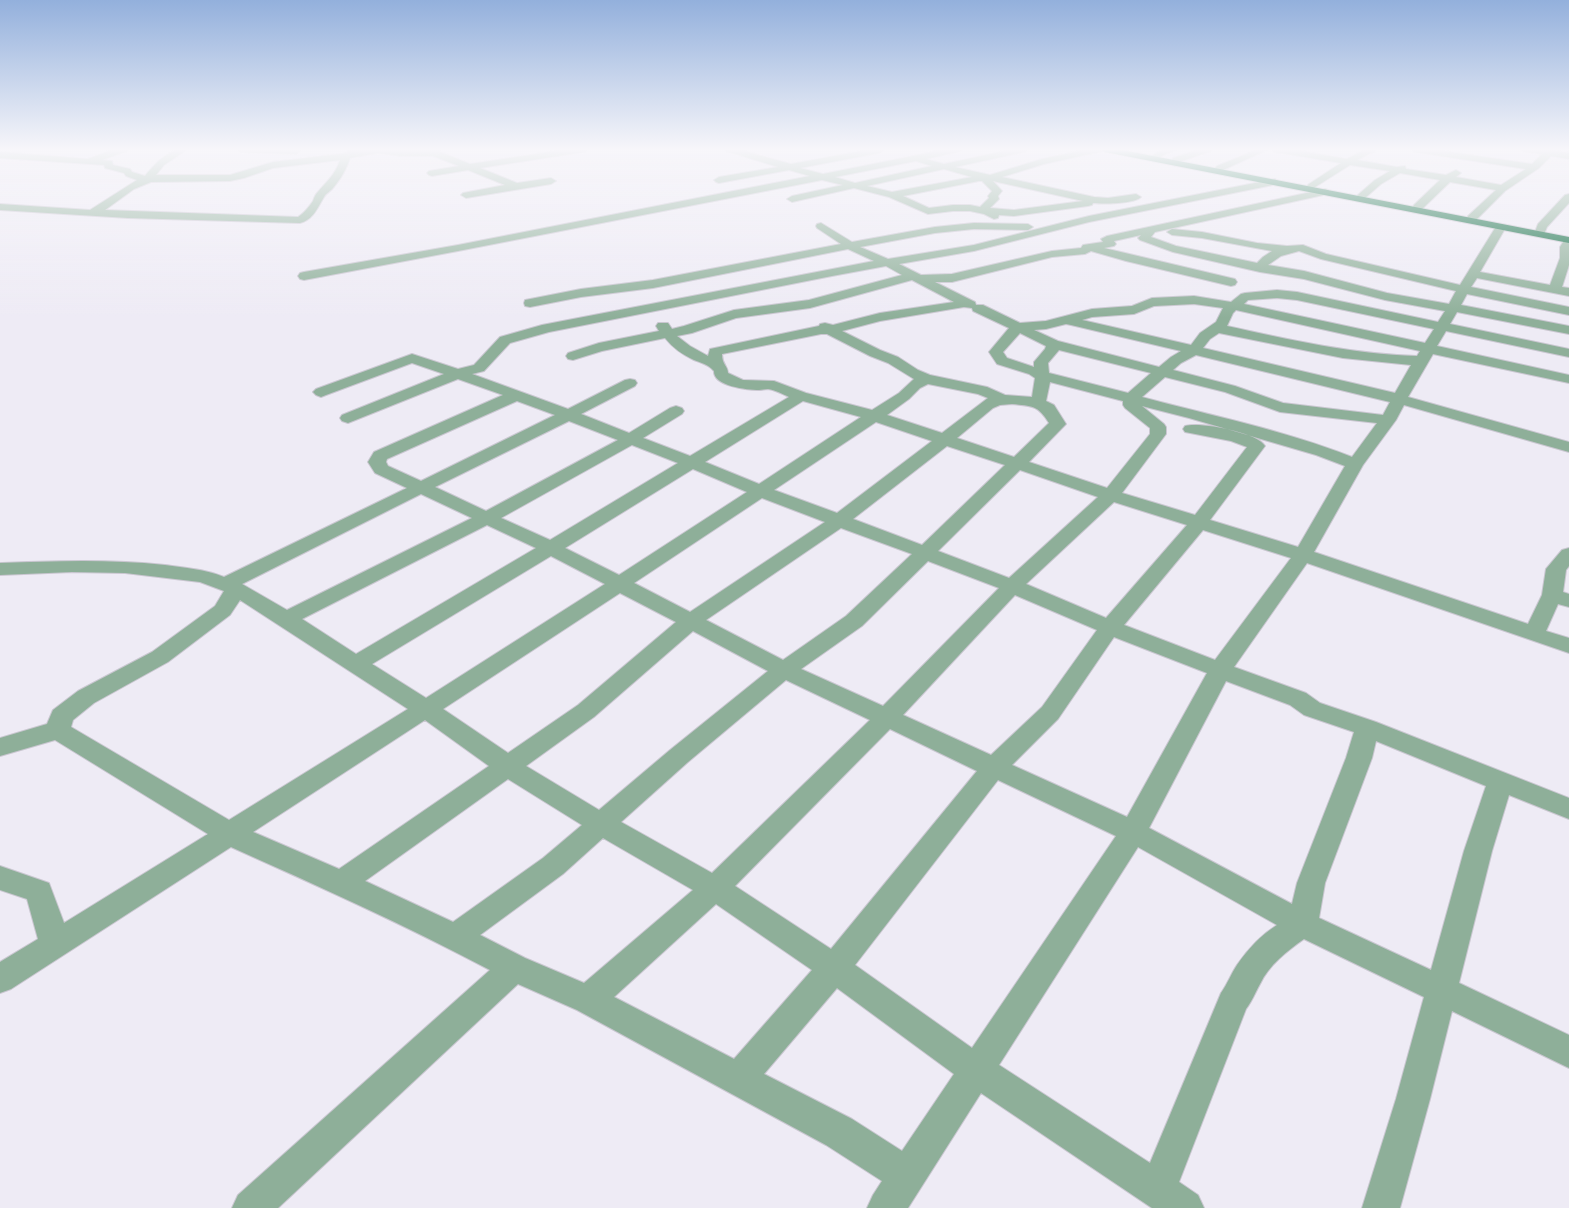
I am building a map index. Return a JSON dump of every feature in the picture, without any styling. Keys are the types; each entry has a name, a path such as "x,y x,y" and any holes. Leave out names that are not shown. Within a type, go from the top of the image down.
{"highway":[{"path":"1393,205 1569,240"},
{"path":"1410,205 1540,232 1569,240"}],"street":[{"path":"91,213 101,210 107,205"},
{"path":"0,207 91,213 300,220 307,216 315,205"},
{"path":"304,276 458,248 675,205"},
{"path":"915,205 970,226 1014,251 1031,256 1085,251 1087,247 1110,244 1107,239 1262,205"},
{"path":"986,205 984,209 986,211"},
{"path":"928,211 953,208 970,208 1014,213 1074,205"},
{"path":"348,418 457,374 479,368 505,340 547,328 775,283 974,248 1050,228 1125,205"},
{"path":"1164,205 1195,221"},
{"path":"1472,218 1485,205"},
{"path":"1540,232 1542,226 1561,205"},
{"path":"970,226 986,211"},
{"path":"986,211 1016,227"},
{"path":"821,226 859,251 888,263 1053,344 1230,389 1280,407 1388,420"},
{"path":"530,303 581,293 653,284 749,264 935,230 970,226 1050,228"},
{"path":"886,1208 906,1175 1133,832 1220,670 1303,555 1355,464 1388,420 1501,227"},
{"path":"1156,228 1257,246 1311,250 1323,256 1458,300 1569,353"},
{"path":"1156,228 1144,238 1155,244 1260,268 1340,283 1385,296 1458,300 1569,311"},
{"path":"1555,289 1558,275 1566,258 1566,247 1569,240"},
{"path":"1087,247 1118,256 1186,270 1277,294 1297,296 1458,300 1504,279 1569,292"},
{"path":"1260,268 1263,262 1286,249"},
{"path":"573,356 599,347 700,326 734,314 764,312 809,313 916,278 952,278 1052,254"},
{"path":"1206,255 1206,270 1231,282"},
{"path":"749,264 775,283 819,323 830,330 893,360 913,374 926,379 982,390 1004,400"},
{"path":"629,312 636,298 653,284"},
{"path":"1130,398 1176,360 1195,350 1205,336 1222,324 1227,311 1245,297 1277,294"},
{"path":"1355,464 1322,451 1091,387 1042,376 1034,371 1012,366 1002,360 996,352 1018,327 1046,325 1092,313 1134,310 1152,302 1166,300 1194,300 1234,306 1425,355 1569,379"},
{"path":"1458,300 1470,310 1569,330"},
{"path":"1569,447 1399,399 1195,350 1065,320 971,305 946,307 880,317 830,330 757,343 744,347 728,348 715,352 715,363 720,370 721,375 729,380 741,384 760,386 769,384 801,396 875,416 1112,495 1303,555 1442,604 1569,646"},
{"path":"645,309 647,313 660,319 660,322 667,334 701,359 715,363"},
{"path":"1216,328 1341,354 1386,361 1425,355"},
{"path":"1038,403 1043,382 1041,362 1052,350 1053,344"},
{"path":"321,392 412,358 517,395 762,492 840,520 1012,586 1110,628 1298,699 1312,709 1367,728 1569,809"},
{"path":"0,979 621,584 762,492 904,396 915,384 926,379"},
{"path":"58,730 62,716 86,697 160,657 223,610 231,587 420,488 568,415 630,382"},
{"path":"517,395 380,456 377,462 381,469 552,548 784,670 1133,832 1303,924 1569,1052"},
{"path":"356,664 552,548 801,396"},
{"path":"588,1000 715,888 886,718 1012,586 1112,495 1158,434 1158,427 1131,405 1130,398"},
{"path":"341,883 586,711 691,621 840,520 980,412 987,405 994,401 1004,400 1038,403 1048,408 1058,424 854,621 784,670 678,756 553,866 455,937"},
{"path":"286,619 486,518 630,440 676,411"},
{"path":"739,1078 834,968 994,768 1050,713 1110,628 1199,522 1257,446 1239,438 1191,429"},
{"path":"1514,431 1569,431"},
{"path":"1534,634 1560,598 1556,569 1569,554"},
{"path":"0,569 72,566 125,567 204,576 231,587 286,619 426,708 508,767 600,824 715,888 834,968 976,1070 1185,1208"},
{"path":"1157,1190 1228,1017 1232,1003 1241,991 1247,976 1265,952 1283,937 1303,924 1311,883 1359,758 1367,728"},
{"path":"0,747 58,730 230,834 341,883 455,937 514,968 588,1000 739,1078 839,1132 906,1175"},
{"path":"1381,1208 1413,1099 1478,851 1500,782"},
{"path":"0,878 39,891 55,944"},
{"path":"251,1208 514,968"}]}
